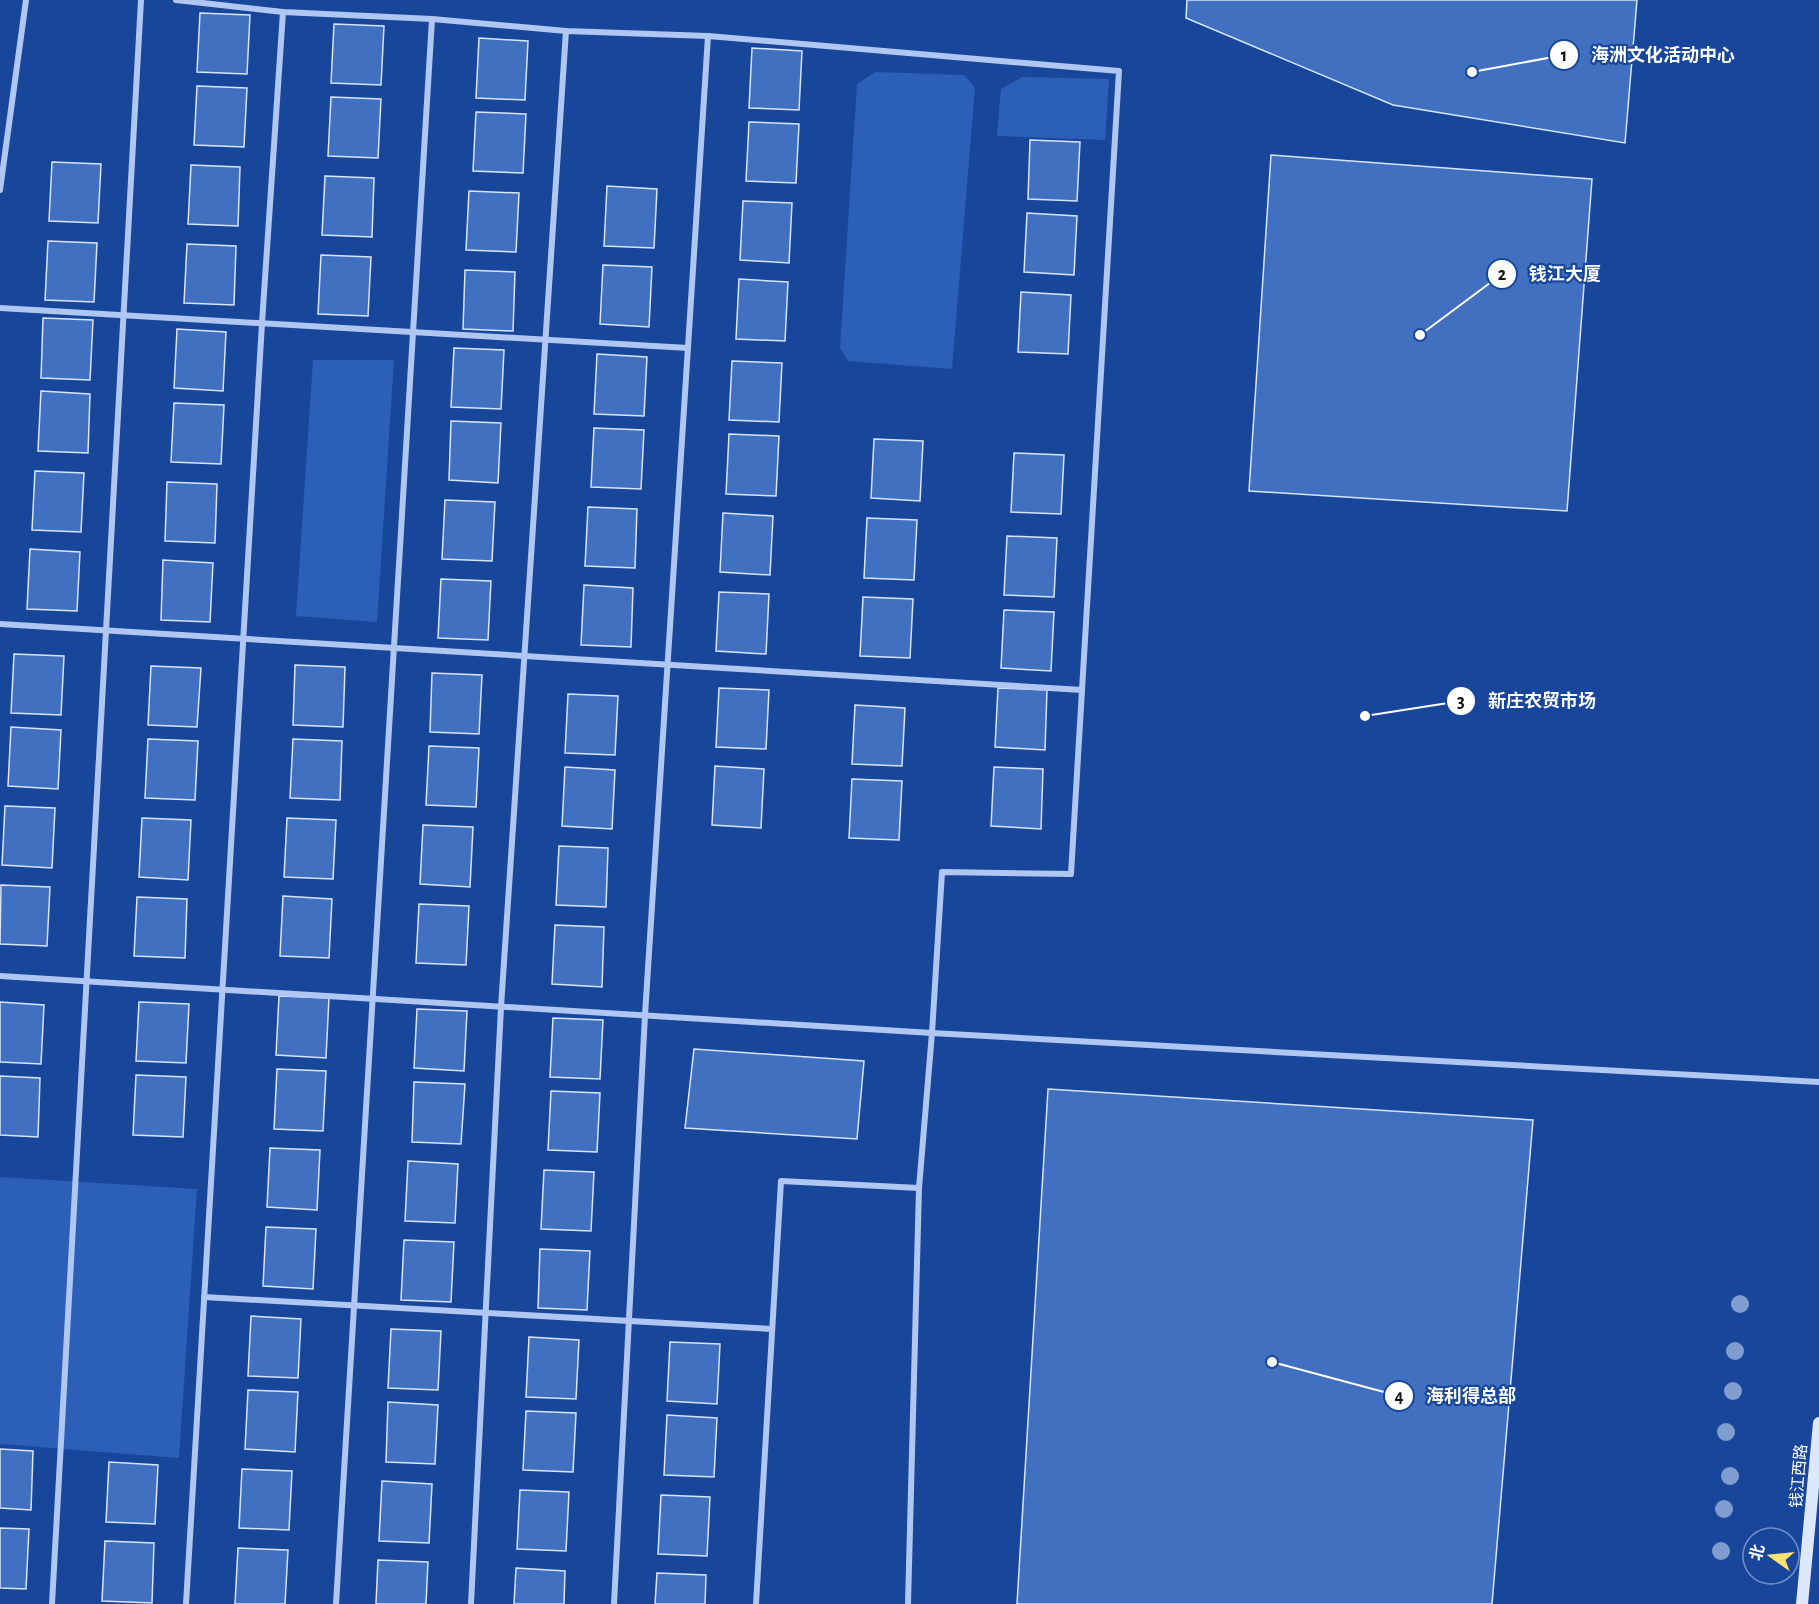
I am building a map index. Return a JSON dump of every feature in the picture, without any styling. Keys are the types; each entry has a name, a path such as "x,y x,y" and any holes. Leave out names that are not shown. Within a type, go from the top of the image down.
{"main road":[{"name":"钱江西路","path":"1802,1604 1819,1423"}],"street":[{"path":"0,189 26,0"},
{"path":"52,1604 141,0"},
{"path":"176,0 283,12 432,19 566,31 708,36 1119,71 1071,874 942,872 919,1188 908,1604"},
{"path":"186,1604 262,323 283,12"},
{"path":"336,1604 432,19"},
{"path":"471,1604 501,1006 566,31"},
{"path":"614,1604 645,1015 708,36"},
{"path":"0,308 688,348"},
{"path":"0,624 1082,690"},
{"path":"0,976 932,1033 1819,1082"},
{"path":"756,1604 781,1181 919,1188"},
{"path":"204,1297 772,1329"}],"shaded area":[{"path":"875,72 964,75 975,88 952,369 848,361 840,348 857,84"},
{"path":"1022,77 1109,79 1105,140 997,136 1001,89"},
{"path":"313,360 394,360 377,622 296,616"},
{"path":"0,1177 197,1189 179,1458 0,1444"}],"building":[{"path":"1187,0 1637,0 1625,143 1393,105 1186,18"},
{"path":"200,13 250,15 247,74 197,72"},
{"path":"334,24 384,26 381,85 331,83"},
{"path":"479,38 528,41 525,100 476,98"},
{"path":"752,48 802,51 799,110 749,108"},
{"path":"197,86 247,88 244,147 194,145"},
{"path":"331,97 381,99 378,158 328,156"},
{"path":"476,112 526,114 523,173 473,171"},
{"path":"749,122 799,124 796,183 746,181"},
{"path":"1030,140 1080,142 1077,201 1028,199"},
{"path":"1271,155 1592,179 1567,511 1249,491"},
{"path":"52,162 101,164 98,223 49,221"},
{"path":"191,165 240,167 238,226 188,224"},
{"path":"325,176 374,178 372,237 322,235"},
{"path":"607,186 657,189 654,248 604,246"},
{"path":"469,191 519,193 516,252 466,250"},
{"path":"743,201 792,203 789,263 740,260"},
{"path":"1027,213 1077,216 1074,275 1024,272"},
{"path":"48,241 97,243 94,302 45,300"},
{"path":"187,244 236,246 234,305 184,303"},
{"path":"321,255 371,257 368,316 318,314"},
{"path":"603,265 652,267 649,327 600,324"},
{"path":"465,270 515,272 513,331 463,329"},
{"path":"739,279 788,282 785,341 736,339"},
{"path":"1021,292 1071,295 1068,354 1018,352"},
{"path":"43,318 93,320 90,380 41,378"},
{"path":"177,329 226,332 223,391 174,388"},
{"path":"454,348 504,350 501,409 451,407"},
{"path":"597,354 647,357 644,416 594,414"},
{"path":"732,361 782,363 779,422 729,420"},
{"path":"41,391 90,394 88,453 38,451"},
{"path":"174,403 224,405 221,464 171,462"},
{"path":"451,421 501,423 498,483 449,480"},
{"path":"594,428 644,430 641,489 591,487"},
{"path":"729,434 779,436 776,496 726,494"},
{"path":"874,439 923,441 920,501 871,498"},
{"path":"1014,453 1064,455 1061,514 1011,512"},
{"path":"35,471 84,473 81,532 32,530"},
{"path":"167,482 217,484 215,543 165,541"},
{"path":"445,500 495,502 492,561 442,559"},
{"path":"588,507 637,509 635,568 585,566"},
{"path":"723,513 773,516 770,575 720,572"},
{"path":"867,518 917,520 914,580 864,578"},
{"path":"1007,536 1057,538 1054,597 1004,595"},
{"path":"30,549 80,552 77,611 27,609"},
{"path":"163,560 213,563 210,622 161,620"},
{"path":"441,579 491,581 488,640 438,638"},
{"path":"584,585 633,588 631,647 581,645"},
{"path":"719,592 769,594 766,654 716,651"},
{"path":"863,597 913,599 910,658 860,656"},
{"path":"1004,610 1054,612 1051,671 1001,668"},
{"path":"14,654 64,656 61,715 11,713"},
{"path":"295,665 345,667 343,727 293,725"},
{"path":"151,666 201,668 197,727 148,725"},
{"path":"432,673 482,675 479,734 430,732"},
{"path":"719,688 769,690 766,749 716,747"},
{"path":"998,688 1047,690 1045,750 995,747"},
{"path":"568,694 618,696 615,755 565,753"},
{"path":"855,705 905,708 902,766 852,764"},
{"path":"11,727 61,730 58,789 8,786"},
{"path":"148,739 198,741 195,800 145,798"},
{"path":"293,739 342,741 340,800 290,798"},
{"path":"429,746 479,748 476,807 426,805"},
{"path":"715,766 764,769 761,828 712,825"},
{"path":"565,767 615,770 612,829 562,826"},
{"path":"994,767 1043,769 1041,829 991,826"},
{"path":"852,779 902,781 899,840 849,838"},
{"path":"5,806 55,808 52,868 2,865"},
{"path":"142,818 191,820 188,880 139,877"},
{"path":"287,818 336,820 333,879 284,877"},
{"path":"423,825 473,827 470,887 420,884"},
{"path":"559,846 608,848 606,907 556,905"},
{"path":"1,885 50,887 47,946 0,944"},
{"path":"283,896 332,899 329,958 280,956"},
{"path":"137,897 187,899 185,958 134,956"},
{"path":"419,904 469,906 466,965 416,963"},
{"path":"555,925 604,927 602,987 552,984"},
{"path":"279,996 329,998 326,1058 276,1055"},
{"path":"0,1002 44,1005 41,1064 0,1062"},
{"path":"139,1002 189,1004 186,1063 136,1061"},
{"path":"417,1009 467,1011 464,1071 414,1068"},
{"path":"553,1018 603,1020 600,1079 550,1077"},
{"path":"694,1049 864,1061 857,1139 685,1128"},
{"path":"277,1069 326,1071 323,1131 274,1129"},
{"path":"136,1075 186,1077 183,1137 133,1135"},
{"path":"0,1076 40,1078 38,1137 0,1135"},
{"path":"414,1082 465,1084 461,1144 412,1142"},
{"path":"1048,1089 1533,1120 1492,1604 1017,1604"},
{"path":"551,1091 600,1093 597,1152 548,1150"},
{"path":"270,1148 320,1150 317,1210 267,1207"},
{"path":"408,1161 458,1164 455,1223 405,1221"},
{"path":"544,1170 594,1172 591,1231 541,1229"},
{"path":"266,1227 316,1229 313,1289 263,1286"},
{"path":"404,1240 454,1242 451,1302 401,1300"},
{"path":"540,1249 590,1251 587,1310 538,1308"},
{"path":"251,1316 301,1319 298,1378 248,1376"},
{"path":"391,1329 441,1331 438,1390 388,1388"},
{"path":"529,1337 579,1340 576,1399 526,1397"},
{"path":"670,1342 720,1344 717,1404 667,1401"},
{"path":"248,1390 298,1392 295,1452 245,1449"},
{"path":"388,1402 438,1405 435,1464 386,1462"},
{"path":"526,1411 576,1413 573,1472 523,1470"},
{"path":"667,1415 717,1418 714,1477 664,1475"},
{"path":"0,1449 33,1451 31,1510 0,1508"},
{"path":"109,1462 158,1465 155,1524 106,1522"},
{"path":"242,1469 292,1471 289,1530 239,1528"},
{"path":"382,1481 432,1484 429,1543 379,1541"},
{"path":"520,1490 569,1492 566,1551 517,1549"},
{"path":"661,1495 710,1497 707,1556 658,1554"},
{"path":"0,1528 29,1529 26,1589 0,1588"},
{"path":"105,1541 154,1543 152,1603 102,1601"},
{"path":"238,1548 288,1550 285,1604 235,1604"},
{"path":"378,1560 428,1562 426,1604 376,1604"},
{"path":"516,1568 565,1571 564,1604 514,1604"},
{"path":"657,1573 706,1575 705,1604 655,1604"}],"place":[{"name":"海洲文化活动中心","path":"1472,72"},
{"name":"钱江大厦","path":"1420,335"},
{"name":"新庄农贸市场","path":"1365,716"},
{"name":"海利得总部","path":"1272,1362"}]}
